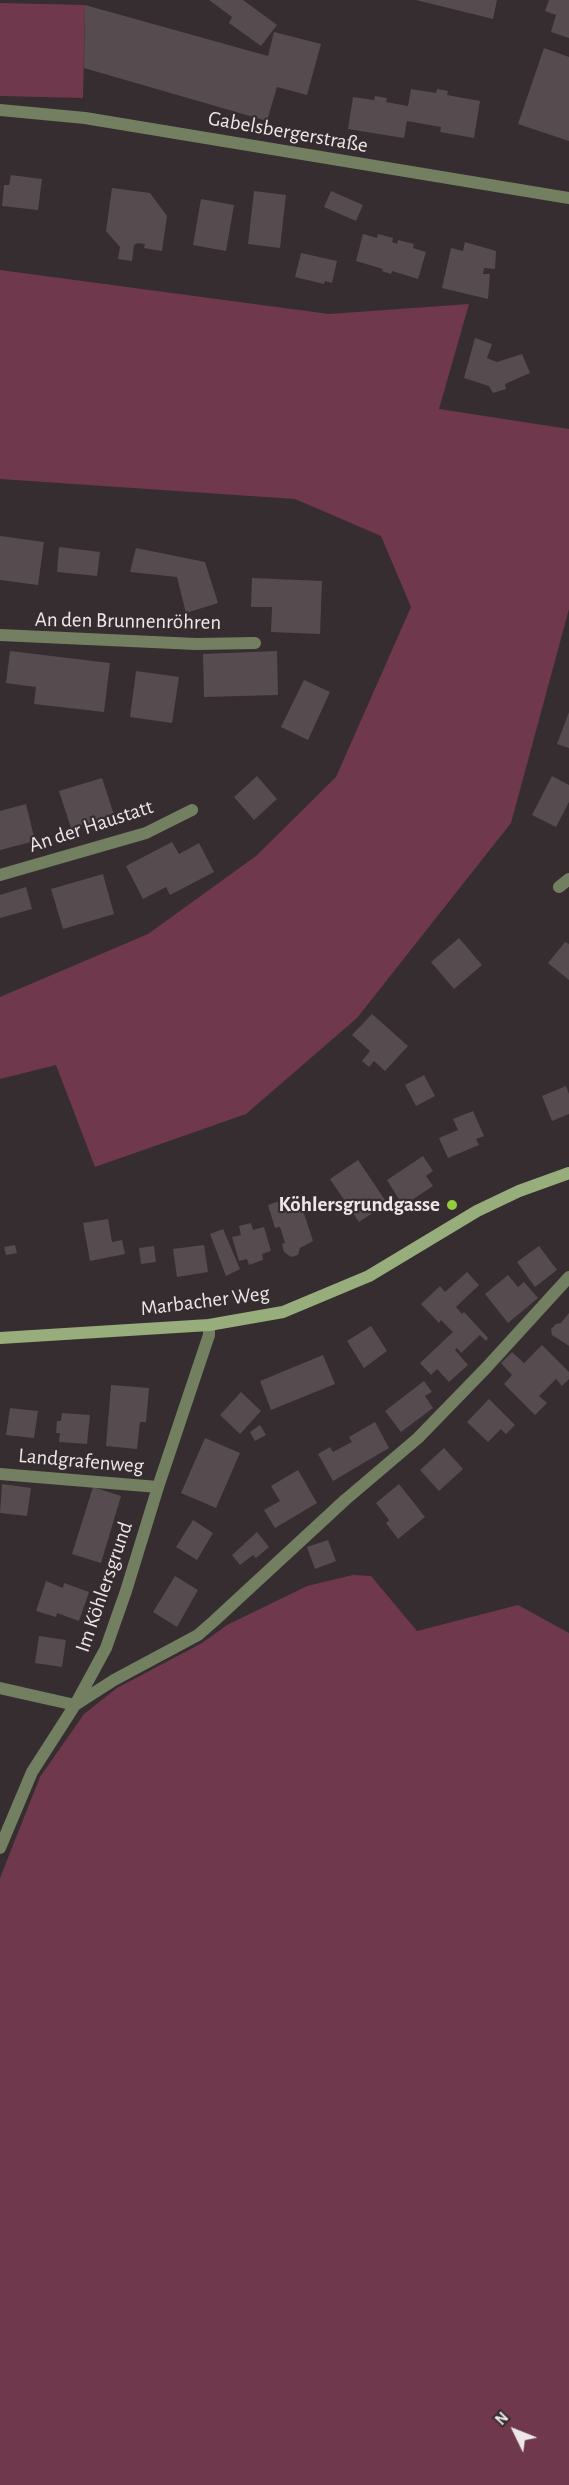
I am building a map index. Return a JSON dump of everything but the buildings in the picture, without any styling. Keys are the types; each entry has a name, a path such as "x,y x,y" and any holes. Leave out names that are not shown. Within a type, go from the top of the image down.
{"main road":[{"name":"Marbacher Weg","path":"0,1338 209,1325 283,1312 369,1276 477,1211 519,1191 569,1173"}],"street":[{"name":"Gabelsbergerstraße","path":"0,110 95,119 569,198"},
{"name":"An den Brunnenröhren","path":"0,635 196,644 255,642"},
{"name":"An der Haustatt","path":"0,875 146,833 192,810"},
{"path":"0,1688 75,1705 114,1680 198,1635 345,1500 418,1438 569,1277"},
{"name":"Im Köhlersgrund","path":"0,1848 32,1772 75,1705 106,1648 209,1335 209,1325"},
{"name":"Landgrafenweg","path":"0,1474 158,1487"}],"shaded area":[{"path":"0,3 85,5 83,98 0,96"},
{"path":"0,270 329,314 469,304 439,409 569,429 569,609 511,823 357,1018 246,1114 95,1167 56,1065 0,1079 0,997 148,934 256,856 336,777 411,607 381,536 295,499 0,479"},
{"path":"353,1575 371,1576 417,1631 518,1605 569,1633 569,2485 0,2485 0,1878 40,1777 84,1714 117,1688 202,1643 227,1625 307,1586"}],"place":[{"name":"Köhlersgrundgasse","path":"452,1205"}]}
